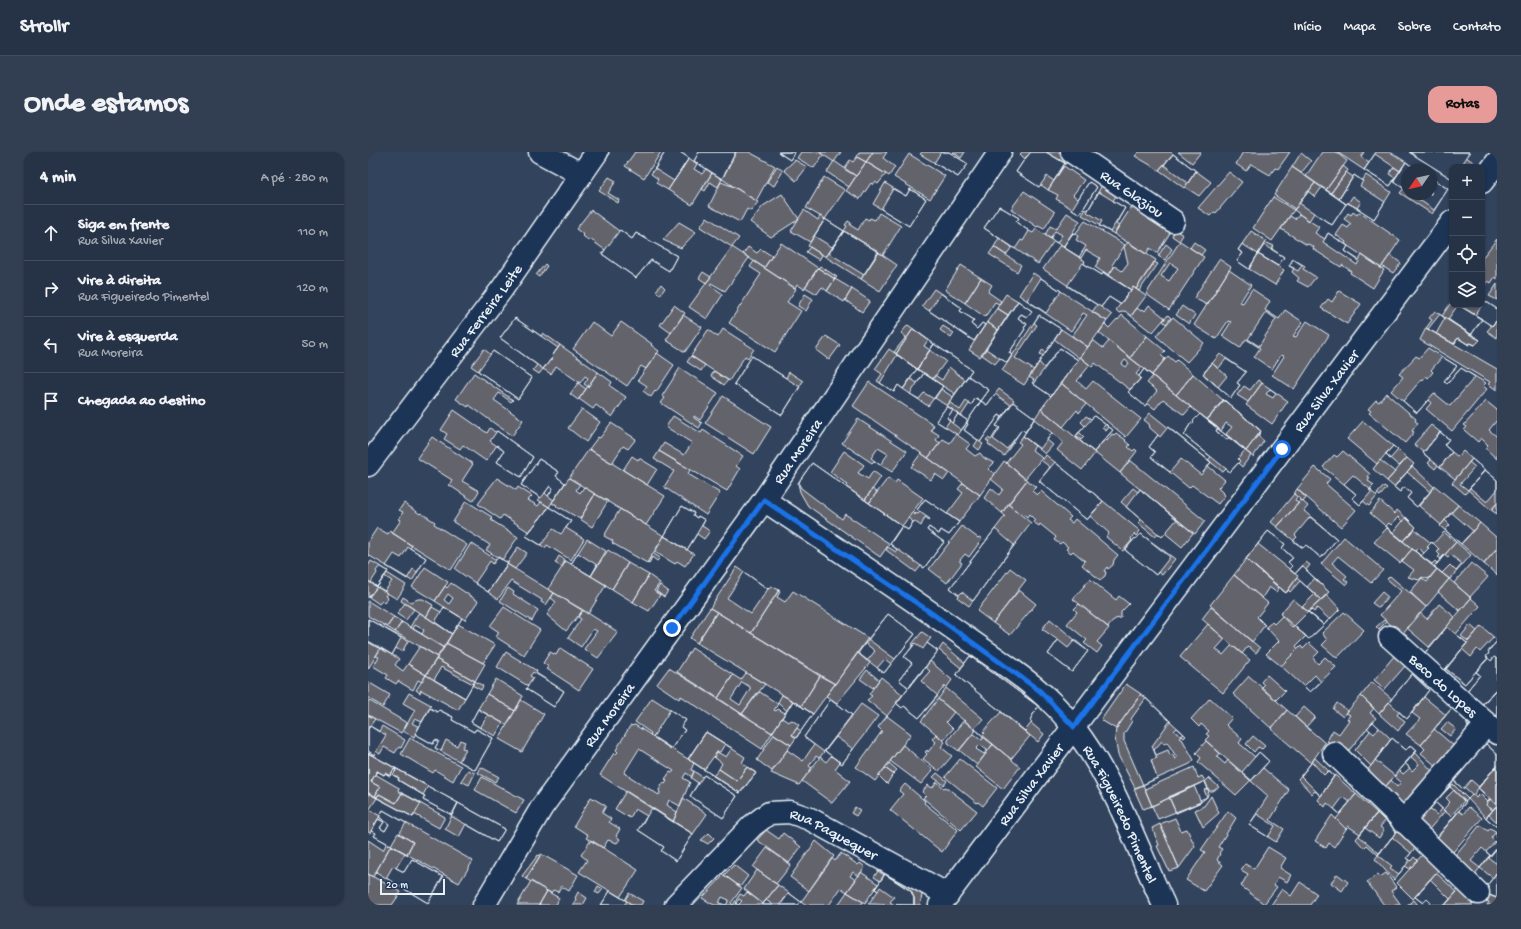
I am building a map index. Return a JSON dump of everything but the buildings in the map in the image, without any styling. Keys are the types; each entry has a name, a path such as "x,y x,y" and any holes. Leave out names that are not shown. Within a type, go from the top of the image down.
{"street":[{"path":"540,152 581,174"},
{"name":"Rua Ferreira Leite","path":"368,465 502,289 581,174 598,152"},
{"name":"Rua Moreira","path":"484,905 542,807 764,500 1000,152"},
{"name":"Rua Glaziou","path":"1072,152 1173,221"},
{"path":"1485,178 1497,162"},
{"name":"Rua Silva Xavier","path":"944,900 1449,226"},
{"name":"Rua Figueiredo Pimentel","path":"764,500 930,612 1040,691 1074,727 1098,762 1124,812 1164,905"},
{"name":"Beco do Lopes","path":"1390,637 1492,729"},
{"path":"1403,822 1492,729"},
{"path":"1334,753 1403,822 1478,893"},
{"name":"Rua Paquequer","path":"686,902 752,826 769,813 790,812 810,819 944,900"}],"route":[{"path":"672,628 764,500 930,612 1040,691 1058,708 1074,727 1282,449"}]}
